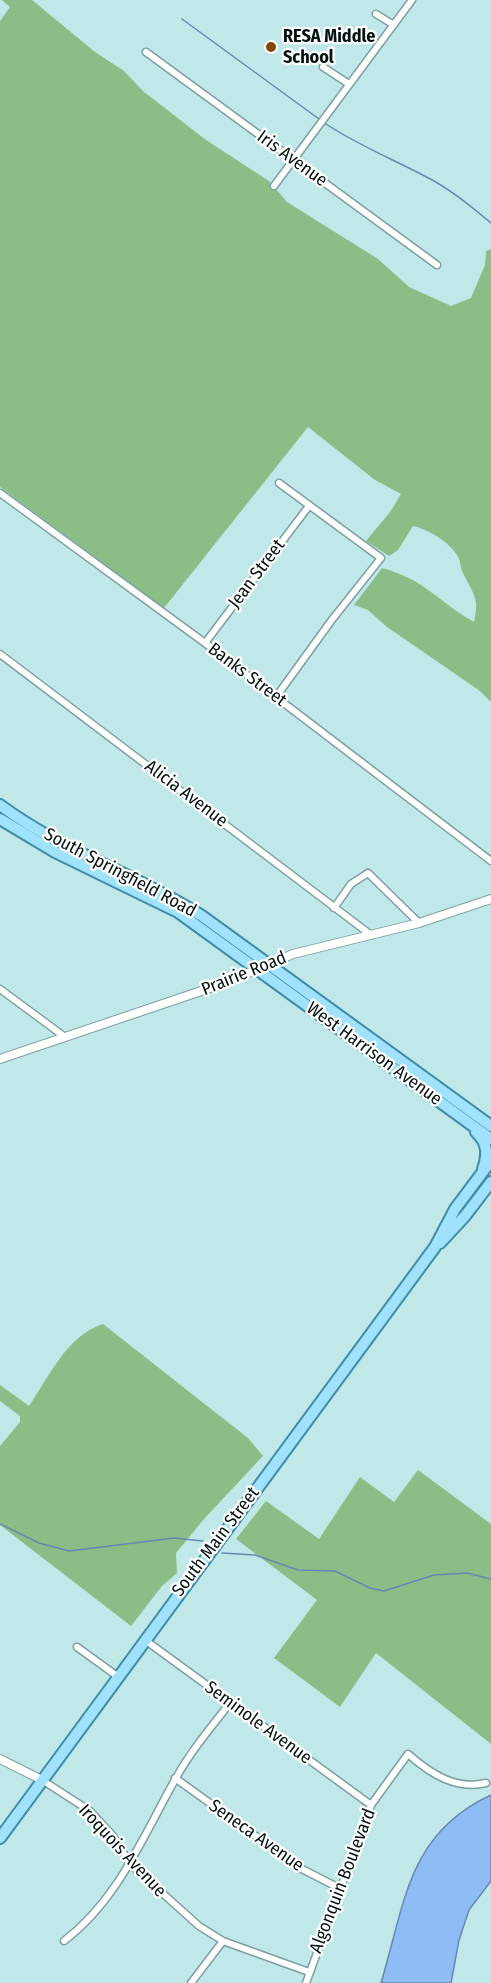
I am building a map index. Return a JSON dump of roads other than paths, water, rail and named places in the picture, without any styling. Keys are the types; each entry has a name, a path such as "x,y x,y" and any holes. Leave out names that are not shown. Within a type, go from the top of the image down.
{"main road":[{"name":"South Springfield Road","path":"0,805 46,834 183,904 268,964"},
{"name":"South Springfield Road","path":"0,819 56,852 178,912 257,968"},
{"name":"West Harrison Avenue","path":"268,964 491,1126"},
{"name":"West Harrison Avenue","path":"257,968 491,1139"},
{"path":"403,1074 480,1136 487,1154 478,1179"},
{"path":"462,1105 491,1120"},
{"name":"South Main Street","path":"0,1838 435,1247 448,1220 491,1161"},
{"name":"South Main Street","path":"435,1247 450,1234 491,1182"},
{"path":"450,1234 464,1224 491,1189"}],"street":[{"path":"274,186 412,0"},
{"path":"376,14 394,25"},
{"name":"Iris Avenue","path":"146,52 437,266"},
{"path":"323,68 349,84"},
{"path":"276,697 331,621 381,558 279,483"},
{"name":"Banks Street","path":"0,493 205,643 491,861"},
{"name":"Jean Street","path":"205,643 309,506"},
{"name":"Alicia Avenue","path":"0,654 371,936"},
{"path":"334,908 351,884 368,873 419,923"},
{"name":"Prairie Road","path":"0,1059 222,984 294,954 419,923 491,899"},
{"path":"0,989 65,1037"},
{"name":"Seminole Avenue","path":"145,1640 371,1805"},
{"path":"77,1647 117,1677"},
{"path":"64,1941 115,1888 131,1865 190,1753 230,1703"},
{"name":"Algonquin Boulevard","path":"306,1983 371,1805 408,1754 435,1774 460,1786 486,1783"},
{"name":"Iroquois Avenue","path":"0,1759 42,1780 90,1811 113,1836 131,1865 178,1909 223,1941 309,1972"},
{"name":"Seneca Avenue","path":"175,1778 300,1868 339,1888"},
{"path":"191,1983 223,1941"}],"water":[{"path":"491,1795 491,1881 469,1910 459,1940 451,1983 381,1983 404,1899 426,1851 442,1830 463,1811"}],"waterway":[{"path":"182,19 319,119"},
{"path":"323,122 350,139 442,186 491,223"},
{"path":"0,1524 39,1543 69,1551 174,1538 203,1541"},
{"path":"222,1553 255,1555 298,1570 335,1571 370,1588 384,1591 434,1575 467,1573 491,1579"}],"place":[{"name":"RESA Middle School","path":"271,47"}]}
